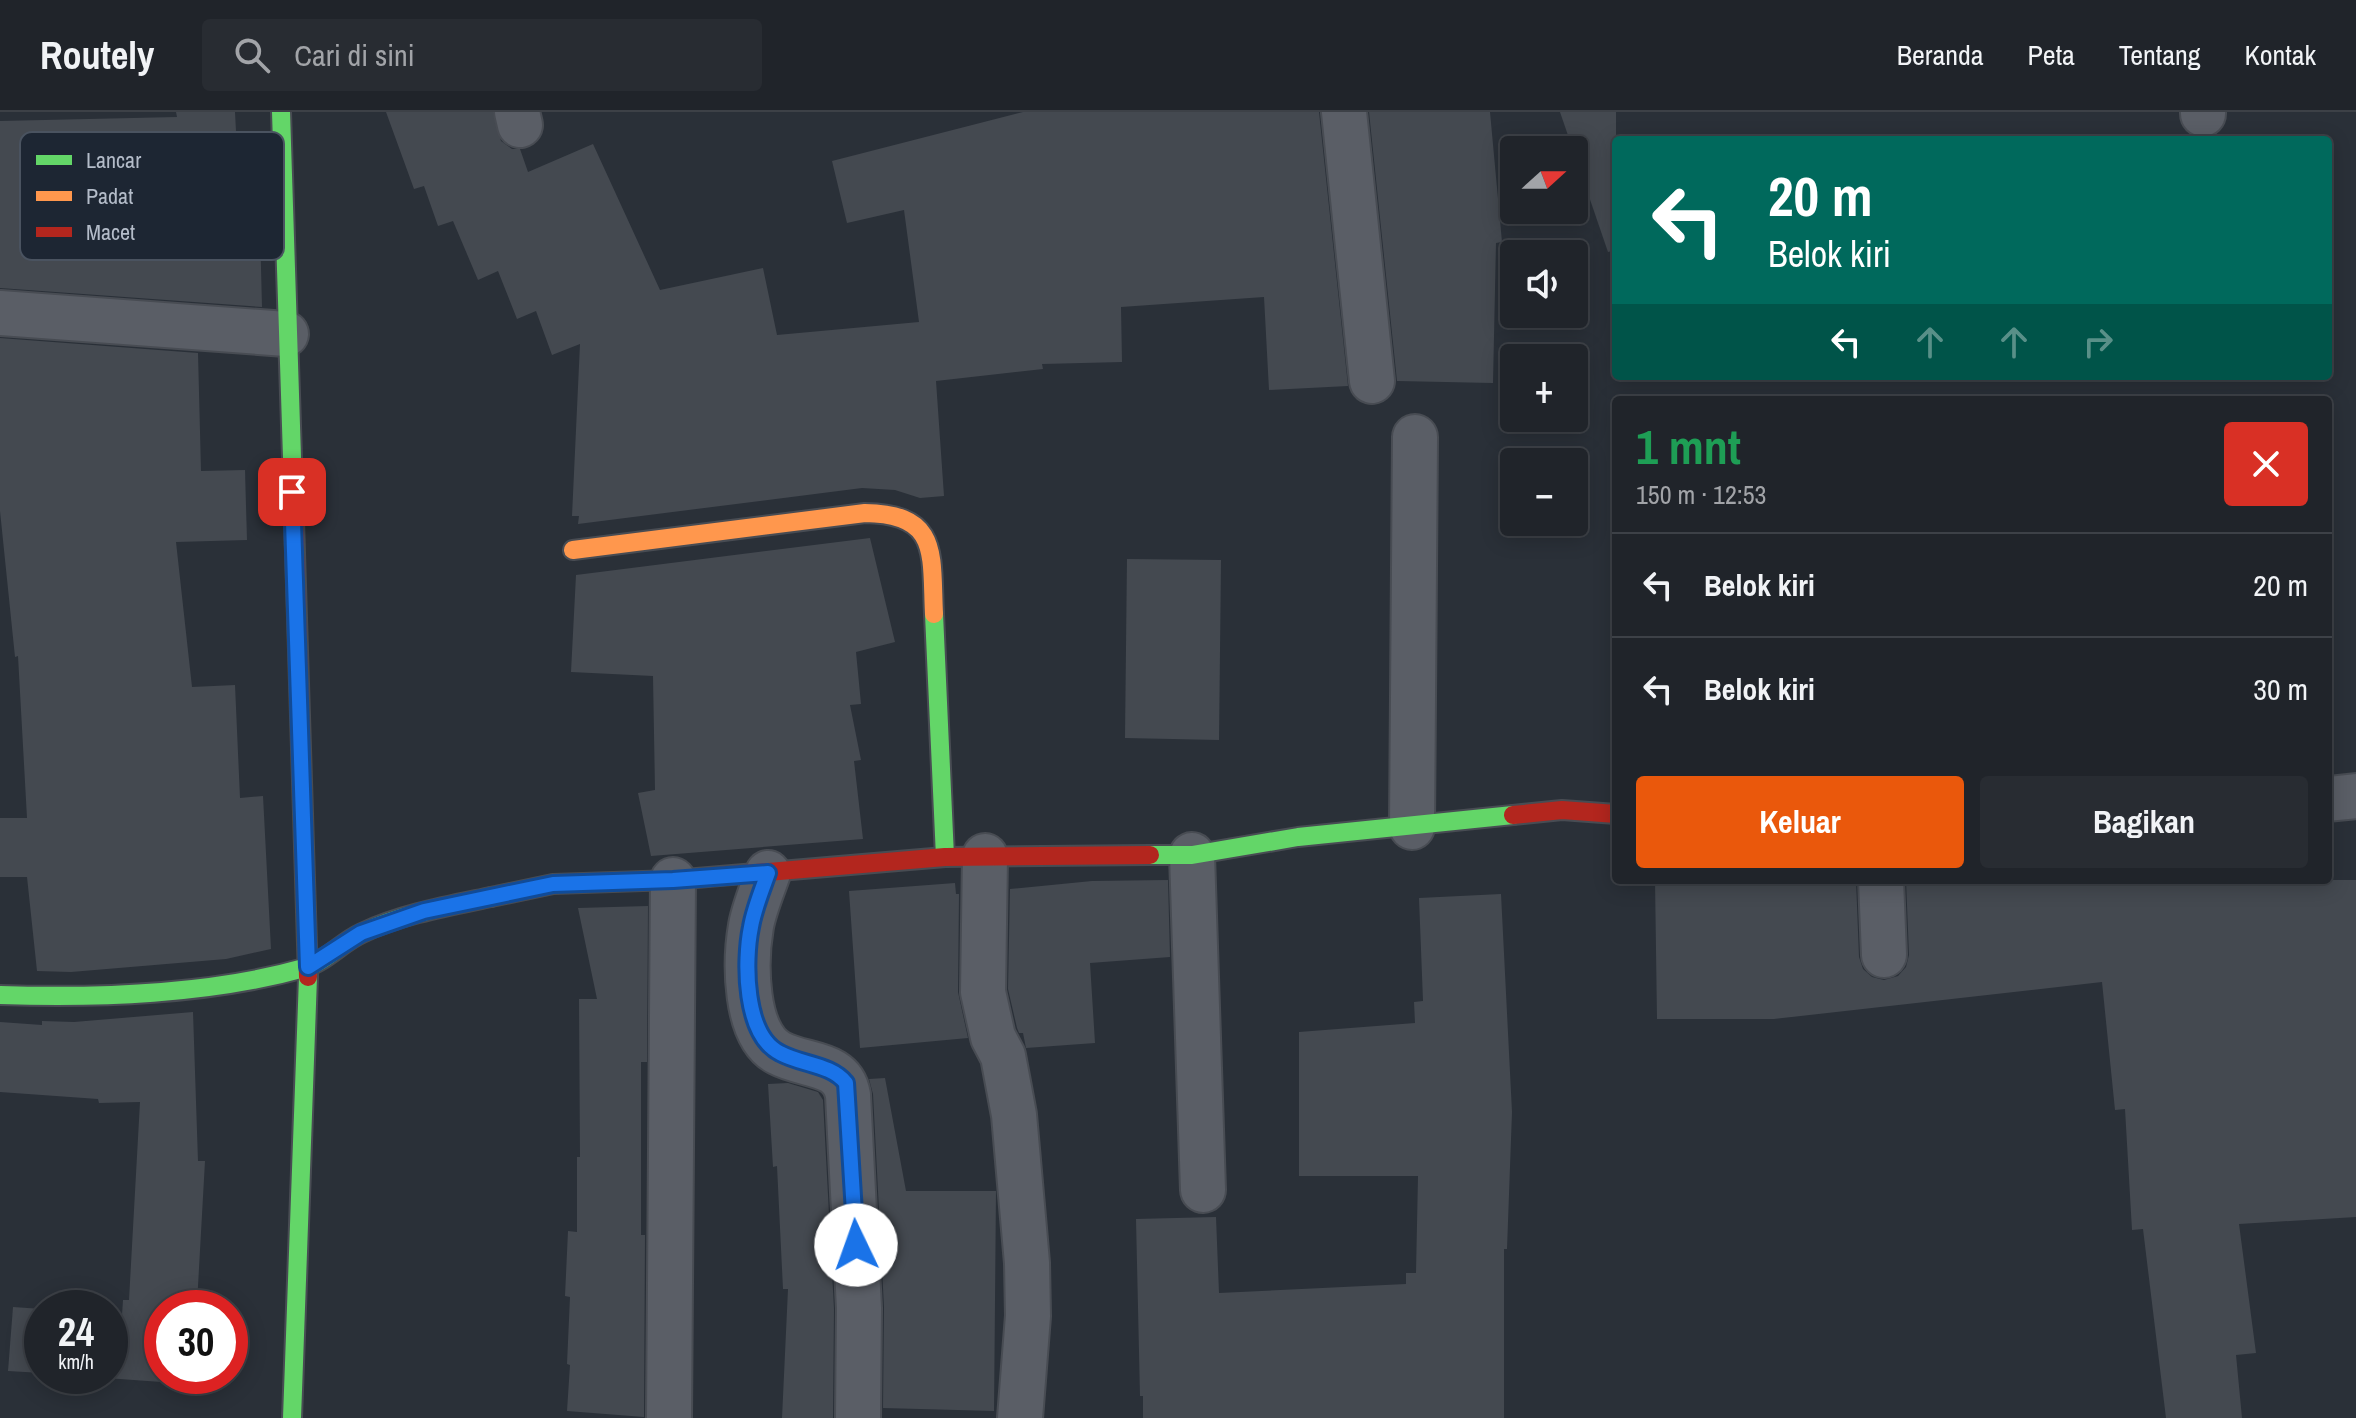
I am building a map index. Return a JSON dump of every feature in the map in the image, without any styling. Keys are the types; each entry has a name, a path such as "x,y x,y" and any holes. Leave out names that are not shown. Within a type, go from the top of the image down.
{"street":[{"path":"281,112 281,132"},
{"path":"1344,112 1372,381"},
{"path":"284,245 308,967 292,1418"},
{"path":"0,313 286,334"},
{"path":"1412,827 1415,437"},
{"path":"573,550 865,513 892,513 913,520 926,539 931,556 983,992 993,1037 1003,1056 1014,1115 1027,1263 1028,1316 1020,1418"},
{"path":"2332,799 2356,796"},
{"path":"0,995 72,997 230,984 308,967 361,933 424,911 553,884 673,880 965,856 1192,855 1298,837 1562,810 1612,814"},
{"path":"1192,855 1203,1190"},
{"path":"768,873 751,927 749,973 752,1011 759,1035 777,1052 838,1072 846,1083 848,1095 859,1308 858,1418"},
{"path":"669,1418 673,880"},
{"path":"1881,884 1884,955"}],"building":[{"path":"176,112 235,112 236,132 20,132 20,260 261,260 262,307 0,288 0,121 177,117"},
{"path":"386,112 493,112 501,141 512,149 520,149 528,172 593,144 660,290 763,268 777,335 919,322 904,210 847,223 832,161 1023,112 1319,112 1348,386 1269,390 1264,297 1121,307 1122,362 1042,364 1043,369 936,381 944,496 920,498 895,490 862,488 578,524 579,516 572,516 580,344 552,355 536,311 517,319 498,271 478,280 453,221 438,226 424,186 414,189"},
{"path":"1369,112 1490,112 1502,240 1496,243 1493,383 1397,381"},
{"path":"1560,112 1616,112 1616,136 1612,136 1612,251 1608,252 1588,194 1588,136 1568,136"},
{"path":"0,338 198,353 201,471 245,470 247,540 176,542 192,687 235,685 240,798 263,796 271,949 226,959 71,972 37,971 27,877 0,877 0,818 27,818 18,656 15,657 0,511"},
{"path":"870,538 895,642 856,652 861,704 850,705 861,760 854,761 863,839 651,856 638,793 655,790 653,676 571,672 576,575"},
{"path":"1127,559 1221,560 1219,740 1125,738"},
{"path":"1168,880 1170,957 1090,963 1095,1043 1026,1048 1023,1033 1019,1033 1017,1028 1008,989 1010,889 1092,881"},
{"path":"2332,880 2356,880 2356,1217 2239,1224 2256,1353 2236,1355 2242,1418 2166,1418 2143,1229 2132,1230 2125,1109 2115,1110 2102,982 1774,1019 1657,1019 1655,884 1856,884 1859,957 1863,969 1872,977 1884,980 1898,976 1906,967 1909,955 1906,884 2332,884"},
{"path":"955,883 956,894 959,894 958,992 968,1038 860,1048 849,891"},
{"path":"1501,894 1512,1112 1507,1249 1504,1249 1504,1418 1143,1418 1136,1219 1216,1217 1219,1293 1406,1284 1406,1273 1416,1273 1418,1176 1299,1176 1299,1032 1415,1023 1414,1002 1423,1001 1419,898"},
{"path":"648,906 647,1062 641,1062 641,1235 645,1235 644,1417 567,1411 570,1365 567,1364 570,1297 565,1296 568,1231 577,1232 577,1157 580,1157 579,999 597,999 578,908"},
{"path":"193,1012 198,1161 205,1161 198,1290 144,1290 144,1381 128,1380 128,1300 140,1102 99,1103 98,1099 0,1092 0,1022 42,1025 42,1021 74,1022"},
{"path":"885,1078 906,1191 996,1191 994,1411 883,1408 884,1307 873,1094 869,1079"},
{"path":"788,1083 818,1092 823,1100 834,1309 833,1418 782,1418 788,1289 783,1289 777,1166 773,1167 768,1084"},
{"path":"13,1307 24,1308 24,1372 8,1371"}],"traffic: fast":[{"path":"281,112 282,132"},
{"path":"284,206 294,520"},
{"path":"934,614 945,857"},
{"path":"1150,855 1192,855 1298,837 1513,815"},
{"path":"0,995 153,993 268,977 312,965 377,926 425,911 491,897"},
{"path":"292,1418 308,977"}],"traffic: slow":[{"path":"573,550 865,513 889,515 907,521 919,530 926,541 931,556 934,614"}],"traffic: jam":[{"path":"294,520 308,977"},
{"path":"1513,815 1562,810 1612,814"},
{"path":"491,897 553,884 673,880 945,857 1150,855"}],"route":[{"path":"292,492 308,967 361,933 424,911 553,884 768,873 751,927 749,973 752,1011 759,1035 777,1052 838,1072 846,1083 856,1245"}]}
